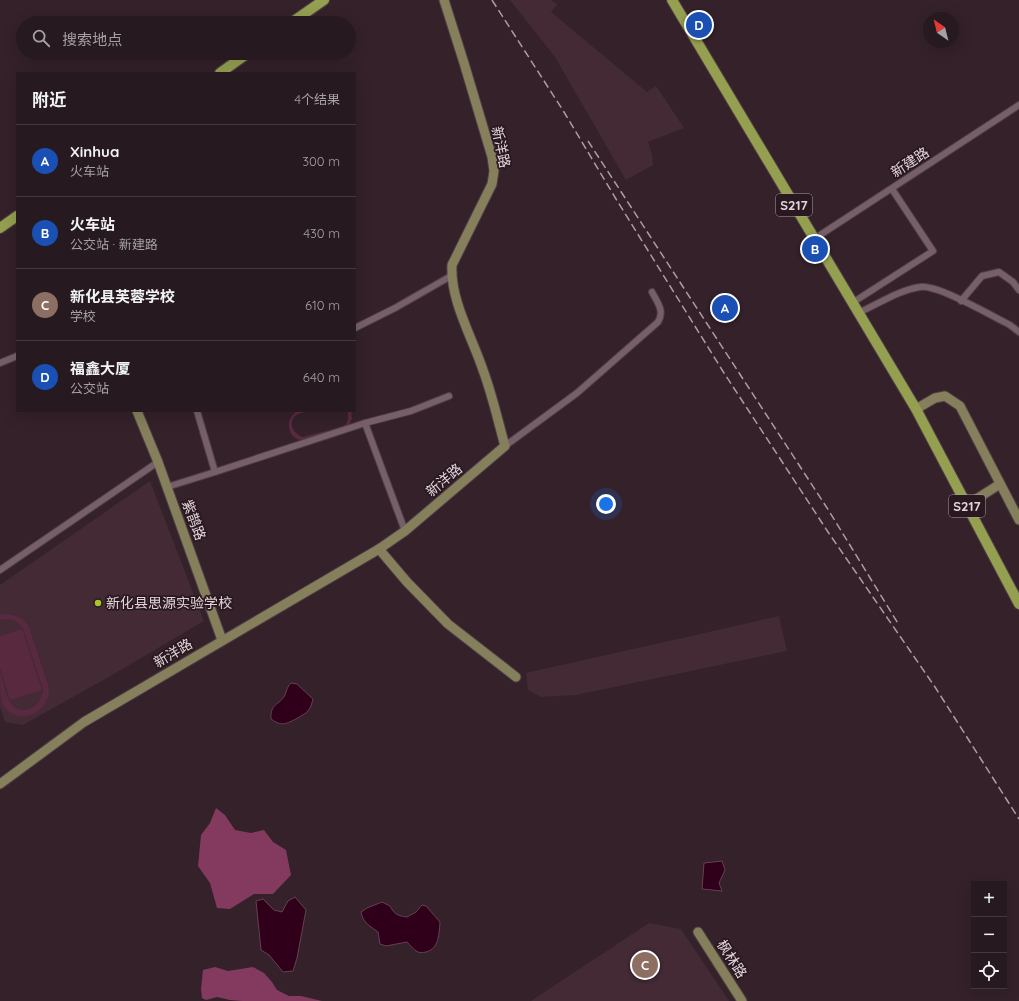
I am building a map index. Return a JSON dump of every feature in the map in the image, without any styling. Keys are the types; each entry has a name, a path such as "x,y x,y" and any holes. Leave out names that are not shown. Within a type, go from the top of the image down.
{"main road":[{"path":"301,16 324,0"},
{"name":"S217","path":"672,0 916,409 1019,604"},
{"path":"221,72 238,60"},
{"path":"0,228 16,217"}],"street":[{"name":"新洋路","path":"444,0 492,157 494,171 492,184 452,265 451,276"},
{"name":"新建路","path":"814,238 892,189 1019,105"},
{"path":"852,303 933,251 892,189"},
{"path":"961,301 982,276 999,272 1013,282 1019,290"},
{"path":"356,328 395,308 451,276 461,312 484,370 505,446 577,393 658,322 661,318 662,310 652,292"},
{"path":"858,313 902,292 921,286 938,289 1010,325 1019,332"},
{"path":"0,363 16,356"},
{"path":"167,487 365,423 411,411 449,396"},
{"path":"916,409 935,398 945,396 960,406 1019,520"},
{"name":"紫鹊路","path":"137,412 158,462 222,640"},
{"path":"197,412 214,472"},
{"path":"365,423 405,531"},
{"name":"新洋路","path":"0,784 84,722 379,549 405,531 505,446"},
{"path":"0,570 158,462"},
{"path":"967,505 1000,484"},
{"path":"379,549 407,582 448,624 516,677"},
{"name":"枫林路","path":"698,932 742,1001"}],"shaded area":[{"path":"510,0 551,0 557,4 551,12 647,92 656,86 684,128 648,142 652,154 653,165 626,180 555,57"},
{"path":"296,412 305,412 298,414 292,423 292,427 296,433 303,437 341,427 346,424 348,420 348,412 351,412 352,418 348,427 303,441 293,436 289,428 290,419"},
{"name":"新化县思源实验学校","path":"150,481 204,621 23,725 5,722 0,707 0,585"},
{"path":"3,614 18,617 29,627 49,688 48,697 44,705 38,711 30,715 15,715 8,711 2,703 0,692 0,672 5,691 10,702 15,707 20,709 30,709 35,706 42,696 43,689 23,628 13,620 0,620 0,615"},
{"path":"779,616 787,651 576,695 541,697 528,690 526,673"},
{"path":"22,629 42,690 10,700 0,668 0,636"},
{"path":"291,683 297,684 313,699 311,706 308,711 296,719 288,723 279,724 271,719 272,710 275,705 283,699"},
{"path":"216,808 225,815 235,830 251,833 264,830 273,842 286,850 291,875 273,894 254,894 230,909 217,908 210,883 198,866 201,835 210,823"},
{"path":"722,861 725,870 719,883 722,891 702,889 704,863"},
{"path":"295,897 306,910 297,958 293,971 283,972 269,955 261,950 256,901 263,899 274,910 282,912 288,901"},
{"path":"382,902 390,906 397,914 407,917 416,912 422,905 426,906 440,922 438,940 434,948 421,953 417,952 407,942 386,946 380,944 378,932 365,922 361,912"},
{"path":"649,923 681,929 729,1001 531,1001"},
{"path":"215,967 228,971 253,967 264,973 277,990 289,996 301,996 322,1001 242,1001 217,997 206,1000 202,998 201,989 203,970"}],"railway":[{"path":"492,0 564,112 724,373 828,532 935,687 1019,819"},
{"path":"588,141 829,511 899,625"}],"place":[{"name":"福鑫大厦","path":"699,25"},
{"name":"火车站","path":"815,249"},
{"name":"Xinhua","path":"725,308"},
{"name":"新化县思源实验学校","path":"98,603"},
{"name":"新化县芙蓉学校","path":"645,965"}]}
